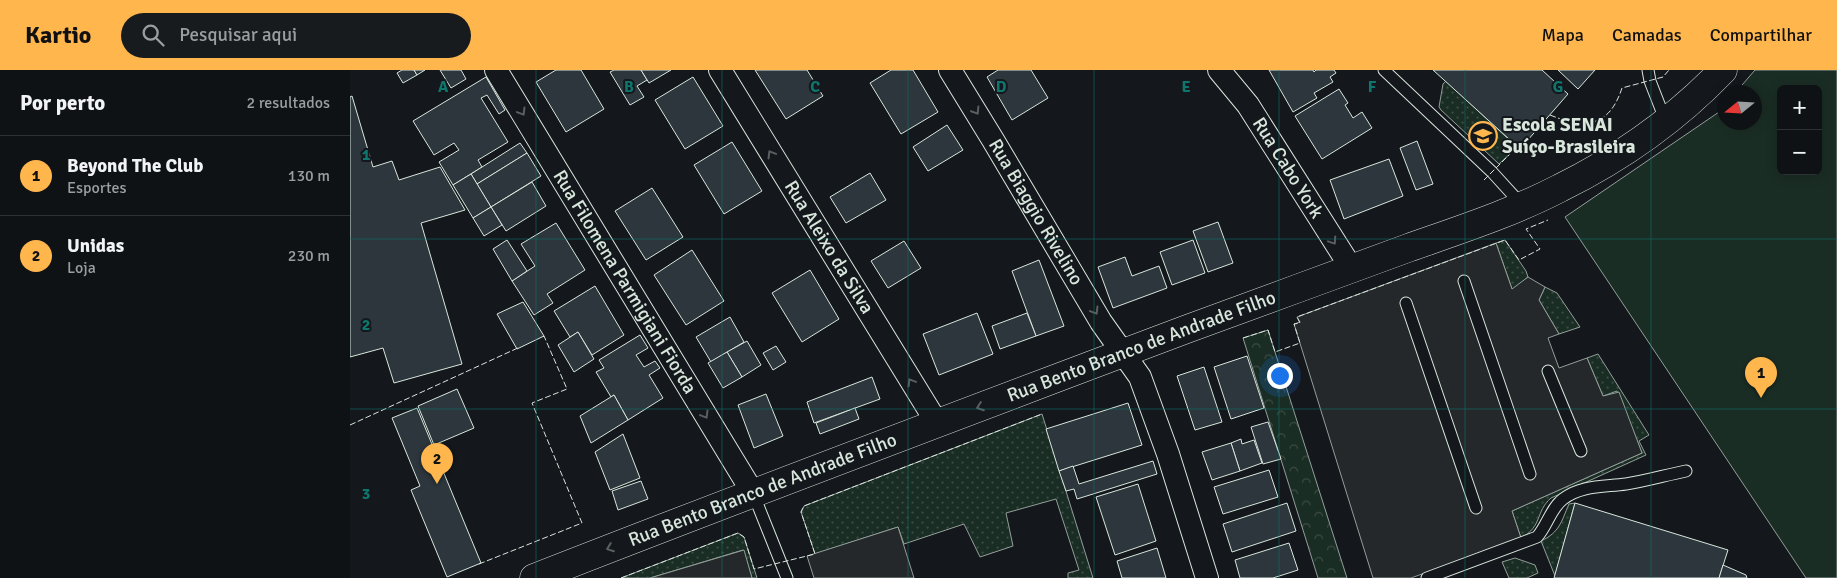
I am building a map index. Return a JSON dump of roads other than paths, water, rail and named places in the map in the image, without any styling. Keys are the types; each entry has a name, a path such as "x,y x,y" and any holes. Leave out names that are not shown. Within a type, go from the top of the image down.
{"street":[{"name":"Rua Filomena Parmigiani Fiorda","path":"496,70 753,493"},
{"name":"Rua Aleixo da Silva","path":"720,70 937,423"},
{"name":"Rua Biaggio Rivelino","path":"950,70 994,140 1101,322 1140,377 1168,454 1206,578"},
{"name":"Rua Cabo York","path":"1219,70 1248,105 1352,269"},
{"name":"Rua Bento Branco de Andrade Filho","path":"534,578 937,423 1522,205 1558,189 1616,158 1666,122 1700,94 1723,70"}],"lane":[{"path":"1384,70 1492,172 1522,205"},
{"path":"1648,70 1666,122"},
{"path":"1464,281 1530,474"},
{"path":"1406,303 1476,508"},
{"path":"1548,371 1581,451"},
{"path":"1428,578 1537,537 1562,500 1572,494 1598,486 1626,484 1686,471"},
{"path":"753,493 787,578"}],"place":[{"name":"Escola SENAI Suíço-Brasileira","path":"1483,136"},
{"name":"Beyond The Club","path":"1761,398"},
{"name":"Unidas","path":"437,484"}]}
